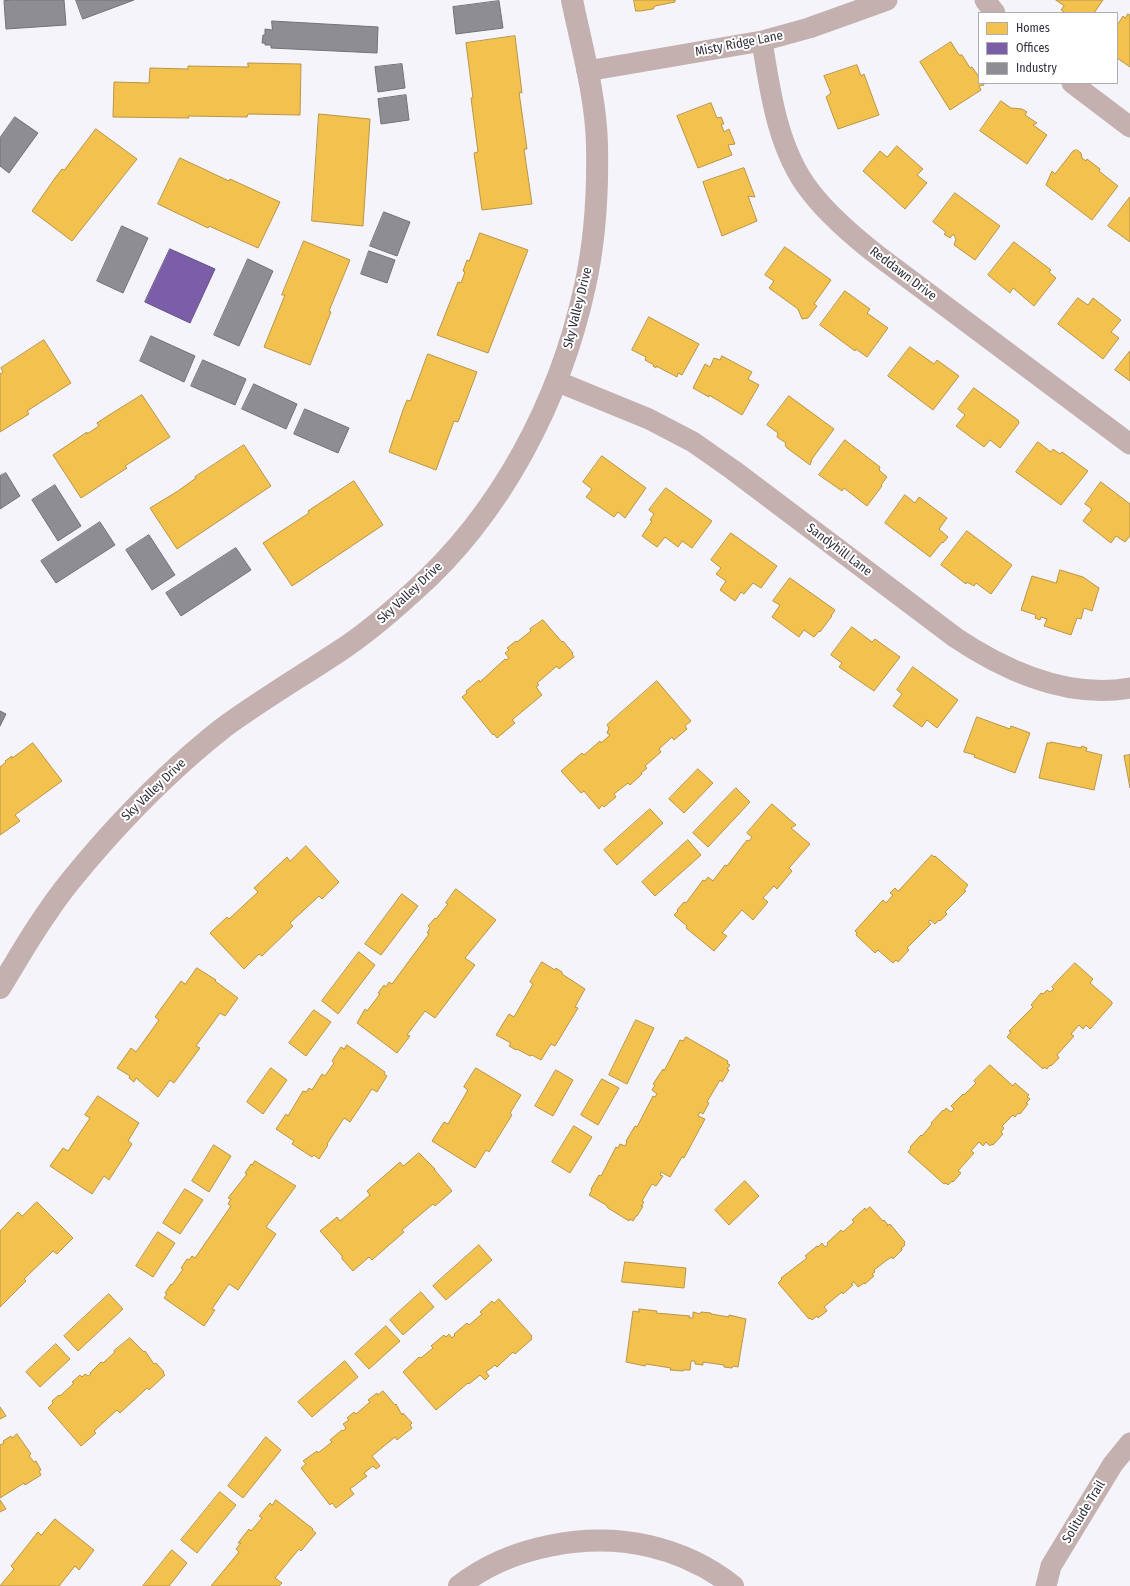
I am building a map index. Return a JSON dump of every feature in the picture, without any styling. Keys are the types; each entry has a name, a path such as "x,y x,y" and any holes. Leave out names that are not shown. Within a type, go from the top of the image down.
{"street":[{"name":"Sky Valley Drive","path":"0,988 49,909 82,866 160,782 228,724 260,701 344,648 380,622 416,590 446,560 484,514 520,459 556,380 570,345 585,286 592,243 596,191 597,143 591,88 572,0"},
{"name":"Misty Ridge Lane","path":"587,71 762,41 809,28 887,0"},
{"path":"985,0 994,12"},
{"name":"Reddawn Drive","path":"762,41 773,102 784,140 797,170 810,191 830,214 854,237 876,254 1130,444"},
{"path":"1073,84 1130,126"},
{"name":"Sandyhill Lane","path":"556,380 649,419 693,442 733,470 956,638 982,655 1018,673 1050,684 1084,690 1130,688"},
{"name":"Solitude Trail","path":"1046,1586 1051,1566 1113,1464 1130,1443"},
{"path":"459,1586 501,1560 534,1549 575,1542 613,1542 649,1546 688,1558 721,1577 733,1586"}],"building: Homes":[{"path":"634,0 675,0 675,2 655,6 653,9 636,11"},
{"path":"1056,0 1103,0 1095,12 1064,12 1061,10 1064,6"},
{"path":"1128,14 1130,15 1130,67 1118,59 1118,24 1123,16 1125,18"},
{"path":"515,36 522,93 519,92 527,149 524,149 532,204 482,210 474,153 478,152 466,43"},
{"path":"951,42 959,55 962,55 970,68 972,67 978,76 978,84 984,85 979,86 981,90 950,110 920,62"},
{"path":"248,63 301,64 300,115 248,114 247,117 188,116 189,118 113,117 114,82 149,83 150,68 188,69 188,66 248,67"},
{"path":"857,65 861,76 864,74 879,115 838,129 826,97 831,93 824,76"},
{"path":"1001,101 1011,108 1022,109 1027,112 1025,115 1037,123 1033,125 1047,135 1027,164 980,131"},
{"path":"711,103 717,118 721,117 724,124 721,124 724,132 729,129 735,144 728,145 732,155 698,168 677,116"},
{"path":"319,114 370,119 363,226 312,221"},
{"path":"96,129 137,159 72,241 32,211 62,169 64,170"},
{"path":"897,146 923,169 917,175 927,183 905,209 863,171 880,151 887,157"},
{"path":"1077,150 1081,153 1082,158 1086,161 1087,159 1100,169 1099,171 1118,186 1092,220 1046,185 1052,171 1055,174 1073,151"},
{"path":"180,158 229,181 230,179 280,202 258,248 209,226 208,228 158,204"},
{"path":"744,168 755,197 748,196 757,221 722,236 703,182"},
{"path":"955,193 1000,226 975,260 954,245 956,239 953,234 950,238 944,234 946,232 933,222"},
{"path":"1130,197 1130,242 1108,226"},
{"path":"480,233 528,250 488,353 437,335 458,282 461,283 467,260 469,261"},
{"path":"304,241 350,260 329,311 331,312 310,365 264,347 285,295 282,295"},
{"path":"1014,242 1051,270 1049,272 1056,278 1034,306 1013,288 1010,293 988,275"},
{"path":"785,247 831,280 814,304 817,306 808,318 802,319 798,309 769,288 774,281 765,275"},
{"path":"845,291 870,309 867,313 888,328 867,357 856,349 855,351 820,325"},
{"path":"1078,298 1088,305 1093,298 1121,320 1111,332 1119,338 1103,359 1058,324"},
{"path":"649,317 699,344 682,375 678,373 677,377 656,366 656,368 653,366 654,365 645,360 646,357 632,350"},
{"path":"44,340 71,383 27,411 29,414 0,432 0,374 3,372 1,368"},
{"path":"910,347 934,364 937,360 959,376 933,410 888,376"},
{"path":"1130,351 1130,381 1115,370"},
{"path":"428,354 477,372 458,422 454,421 436,470 389,452 403,410 407,400 410,401"},
{"path":"722,356 752,372 748,379 759,385 742,415 709,395 709,397 693,388 705,364 710,367 714,358 720,360"},
{"path":"974,388 1018,420 1019,423 1000,448 990,440 984,447 956,426 965,415 958,409"},
{"path":"142,395 170,437 125,466 127,468 81,498 53,455 87,432 87,434 99,426 97,423"},
{"path":"789,396 834,429 812,459 810,465 787,448 785,445 786,443 777,437 778,433 767,425"},
{"path":"845,440 880,467 879,470 887,477 867,506 844,488 842,491 819,475"},
{"path":"1038,442 1051,452 1053,449 1060,454 1062,452 1088,471 1061,505 1016,472"},
{"path":"244,445 271,486 177,549 150,508 178,491 196,478 195,477"},
{"path":"602,456 646,488 625,518 618,512 614,517 586,497 592,489 583,482"},
{"path":"354,481 383,525 292,586 263,543"},
{"path":"1101,482 1130,504 1130,536 1125,542 1116,536 1111,543 1083,521 1092,509 1085,504"},
{"path":"666,488 712,521 692,548 682,541 678,547 665,537 657,547 642,536 652,521 650,520 654,514 649,510"},
{"path":"905,495 915,503 919,497 947,518 939,529 948,537 930,557 885,523"},
{"path":"967,531 1012,565 991,594 976,583 974,586 967,582 966,584 941,565"},
{"path":"731,533 777,566 761,588 753,583 744,594 741,592 735,601 720,590 726,581 716,574 721,568 711,560"},
{"path":"1060,570 1083,577 1099,588 1092,611 1084,608 1081,619 1077,618 1071,635 1044,626 1047,619 1041,617 1040,620 1035,618 1036,615 1021,610 1032,576 1056,583"},
{"path":"790,578 835,610 820,632 819,631 814,637 804,630 799,637 772,617 780,605 773,601"},
{"path":"543,620 562,642 563,641 573,653 572,654 574,657 559,669 557,666 537,683 539,685 536,687 542,695 512,720 515,723 497,738 462,697 467,693 466,691 479,680 480,682 505,659 506,660 509,658 505,653 509,650 507,648 516,641 517,642 531,631 530,629"},
{"path":"852,627 872,642 875,639 900,657 874,691 839,667 842,663 831,655"},
{"path":"913,667 958,700 937,728 927,720 922,727 893,706 902,694 897,690"},
{"path":"657,681 691,721 685,726 687,729 674,740 672,737 659,749 661,752 645,766 647,768 641,773 642,774 630,785 628,783 614,794 616,797 604,807 602,805 599,809 584,791 581,793 561,771 582,753 584,755 600,741 601,743 610,735 607,733 609,728 607,725"},
{"path":"977,717 1010,729 1011,726 1030,733 1015,773 974,757 975,755 964,752"},
{"path":"1051,742 1081,748 1082,746 1087,748 1086,751 1102,755 1094,790 1039,778 1047,743"},
{"path":"33,743 62,781 15,815 20,821 0,835 0,767 6,762 5,761 12,756 12,758"},
{"path":"1130,755 1130,788 1124,756"},
{"path":"698,769 713,783 684,813 669,799"},
{"path":"736,788 750,802 708,847 693,833"},
{"path":"772,804 796,825 791,828 810,844 789,868 792,871 777,889 774,886 763,898 768,902 753,920 742,910 722,933 727,936 714,951 686,928 687,926 674,915 684,902 686,903 703,880 705,881 708,877 713,881 725,865 727,866 747,840 749,841 752,837 747,833"},
{"path":"650,809 663,823 617,865 604,850"},
{"path":"688,840 701,855 655,896 642,882"},
{"path":"306,846 339,882 322,899 319,896 290,923 293,926 262,956 259,954 244,969 210,933 227,917 229,919 258,892 254,888 287,857 290,861"},
{"path":"932,855 968,885 964,890 966,891 945,912 947,914 940,921 939,920 935,924 930,920 928,922 931,924 907,948 909,950 898,962 896,960 893,963 878,950 875,953 856,935 857,933 855,931 883,900 886,903 893,895 890,893 895,888 898,891"},
{"path":"456,889 496,920 465,958 475,965 435,1018 425,1011 407,1035 410,1036 397,1053 357,1023 365,1009 367,1011 380,994 378,993 384,985 386,987 389,982 392,984 429,934 427,933 430,928 428,926 435,918 436,919 448,904 446,903"},
{"path":"402,894 418,906 381,955 365,944"},
{"path":"359,952 375,965 338,1014 322,1001"},
{"path":"542,962 555,970 556,968 562,972 562,974 585,989 575,1007 578,1008 555,1046 551,1044 541,1060 517,1049 516,1050 509,1046 511,1043 496,1035 509,1014 514,1017 533,984 530,982"},
{"path":"1075,963 1093,979 1090,983 1112,1002 1112,1004 1090,1029 1086,1025 1083,1029 1079,1025 1071,1034 1074,1036 1057,1055 1059,1058 1047,1069 1044,1067 1043,1069 1007,1037 1011,1032 1009,1031 1033,1007 1031,1005 1041,993 1043,994 1047,990 1050,992 1054,989 1052,987"},
{"path":"197,968 216,980 215,981 238,998 225,1016 220,1013 196,1046 200,1048 174,1083 170,1080 158,1097 136,1078 134,1082 129,1078 130,1076 117,1068 131,1048 136,1052 159,1020 155,1017 181,981 185,984"},
{"path":"314,1010 331,1022 306,1056 289,1043"},
{"path":"636,1020 654,1028 627,1084 609,1075"},
{"path":"686,1037 728,1061 727,1063 730,1065 727,1069 729,1070 722,1082 720,1080 707,1102 709,1103 703,1114 700,1112 698,1116 705,1119 684,1158 682,1157 670,1177 661,1172 660,1175 663,1176 656,1186 652,1184 642,1201 644,1202 641,1206 643,1206 637,1216 633,1221 630,1219 629,1221 589,1195 616,1147 618,1148 620,1144 625,1146 626,1141 635,1126 637,1127 653,1096 655,1097 657,1094 652,1090 655,1085 653,1084 663,1069 664,1071 680,1040 683,1041"},
{"path":"347,1045 385,1072 384,1074 387,1076 377,1092 372,1089 350,1122 344,1118 319,1159 314,1155 312,1157 292,1144 294,1141 276,1129 286,1114 288,1116 303,1091 306,1092 309,1088 312,1090 322,1074 325,1076 334,1063 332,1061 341,1047 344,1049"},
{"path":"990,1065 1013,1086 1015,1083 1029,1095 1027,1097 1030,1099 1020,1114 1018,1113 1015,1117 1013,1115 1002,1126 1004,1128 1001,1132 1003,1134 993,1145 992,1144 990,1146 986,1142 983,1146 979,1142 971,1151 974,1153 958,1171 961,1173 953,1182 952,1181 948,1185 946,1183 944,1184 908,1152 911,1148 910,1147 921,1135 922,1136 943,1110 944,1111 946,1108 951,1112 954,1109 951,1106 976,1083 974,1081"},
{"path":"271,1068 287,1080 263,1114 247,1102"},
{"path":"476,1068 521,1095 510,1113 512,1115 489,1152 486,1150 475,1168 432,1141 444,1122 448,1124 468,1090 464,1087"},
{"path":"556,1070 573,1080 553,1116 535,1106"},
{"path":"602,1079 619,1088 598,1125 581,1115"},
{"path":"98,1096 139,1123 128,1141 132,1144 109,1180 104,1176 92,1194 50,1166 63,1148 68,1151 90,1118 85,1115"},
{"path":"574,1126 592,1137 570,1173 552,1162"},
{"path":"214,1145 231,1156 209,1192 192,1181"},
{"path":"419,1153 435,1169 452,1191 435,1206 433,1204 402,1230 404,1232 372,1260 369,1257 353,1271 320,1231 337,1217 340,1221 370,1195 367,1191 400,1162 403,1166"},
{"path":"255,1161 296,1186 266,1227 276,1234 238,1290 229,1284 212,1309 215,1310 204,1326 164,1298 167,1294 165,1293 183,1269 181,1268 187,1259 189,1260 192,1256 195,1258 231,1206 228,1204 231,1199 228,1198 247,1174 245,1173 251,1164 252,1165"},
{"path":"745,1181 759,1196 729,1225 715,1210"},
{"path":"185,1189 203,1200 180,1234 163,1223"},
{"path":"37,1202 73,1238 57,1254 53,1251 24,1279 26,1281 0,1307 0,1231 18,1212 22,1216"},
{"path":"870,1207 883,1221 884,1220 888,1225 887,1226 890,1224 905,1242 905,1245 893,1259 892,1257 874,1270 875,1272 872,1274 874,1276 865,1284 864,1283 858,1287 854,1282 851,1284 853,1285 843,1294 842,1292 824,1307 827,1311 818,1318 817,1316 812,1320 810,1318 809,1319 778,1283 782,1279 781,1278 807,1258 805,1256 817,1246 818,1247 822,1243 825,1247 828,1245 827,1243 841,1230 843,1232 854,1222 852,1220 865,1208 866,1210"},
{"path":"158,1232 175,1243 153,1277 136,1266"},
{"path":"479,1245 492,1260 446,1300 433,1286"},
{"path":"625,1262 686,1268 684,1288 622,1282"},
{"path":"421,1292 434,1307 403,1335 390,1320"},
{"path":"109,1294 123,1309 78,1351 64,1336"},
{"path":"499,1299 532,1336 532,1339 515,1354 513,1352 497,1367 495,1365 486,1372 489,1376 485,1380 480,1375 469,1384 468,1383 436,1410 403,1372 419,1357 421,1358 433,1348 431,1346 444,1335 446,1337 449,1334 452,1338 455,1335 454,1334 467,1323 469,1325 482,1314 480,1312 492,1301 494,1303"},
{"path":"639,1309 657,1311 656,1313 690,1316 689,1318 693,1318 693,1312 700,1314 701,1312 729,1317 729,1315 746,1319 738,1367 724,1367 724,1365 703,1362 703,1365 695,1364 695,1361 691,1361 690,1370 683,1371 626,1362 633,1311 639,1312"},
{"path":"386,1326 400,1341 369,1369 355,1354"},
{"path":"130,1338 144,1352 145,1351 154,1364 156,1363 165,1375 149,1390 147,1388 120,1413 117,1410 94,1431 96,1433 81,1446 48,1408 53,1403 52,1401 74,1383 72,1382 80,1375 82,1377 85,1374 88,1376 91,1374 90,1373 101,1362 103,1363 115,1352 114,1351"},
{"path":"56,1344 70,1359 40,1387 26,1372"},
{"path":"345,1361 358,1377 312,1417 298,1402"},
{"path":"383,1391 395,1405 396,1404 402,1415 403,1413 412,1423 410,1425 412,1428 397,1440 395,1437 372,1456 380,1466 376,1469 373,1466 364,1473 367,1476 350,1489 354,1494 336,1508 332,1503 330,1505 301,1468 306,1464 303,1461 317,1451 318,1453 332,1442 330,1440 346,1428 343,1424 349,1420 347,1418 354,1412 356,1414 370,1402 368,1400 377,1393 378,1395"},
{"path":"0,1407 6,1416 0,1419"},
{"path":"17,1434 31,1454 29,1456 34,1462 36,1461 41,1470 39,1471 41,1475 25,1485 24,1483 0,1498 0,1445 4,1443 3,1441 11,1436 12,1438"},
{"path":"266,1437 281,1450 243,1498 228,1486"},
{"path":"220,1492 236,1505 197,1553 181,1540"},
{"path":"0,1500 6,1509 0,1512"},
{"path":"276,1500 316,1533 301,1551 299,1549 275,1578 282,1583 279,1586 211,1586 239,1552 236,1549 241,1543 238,1543 249,1529 251,1531 262,1518 259,1516 270,1503 272,1505"},
{"path":"55,1519 94,1550 79,1570 75,1566 59,1586 0,1586 14,1569 11,1566 38,1532 41,1535"},
{"path":"172,1550 187,1563 169,1586 143,1586"}],"building: Offices":[{"path":"170,249 215,269 190,323 145,302"}],"building: Industry":[{"path":"64,0 66,25 6,29 4,1"},
{"path":"76,0 134,0 83,19"},
{"path":"499,1 503,28 456,34 453,7"},
{"path":"272,21 378,27 377,53 271,48 271,45 265,45 265,43 262,43 263,35 265,35 265,29 272,30"},
{"path":"402,64 405,88 378,92 375,67"},
{"path":"406,95 409,120 381,124 378,99"},
{"path":"15,117 38,133 9,173 0,166 0,138"},
{"path":"384,212 410,222 397,256 370,246"},
{"path":"122,226 148,238 123,293 97,281"},
{"path":"369,251 395,260 387,283 361,274"},
{"path":"248,259 273,271 239,346 214,335"},
{"path":"151,336 195,356 184,382 140,361"},
{"path":"203,360 246,379 235,405 191,386"},
{"path":"254,384 297,404 286,429 242,409"},
{"path":"305,409 349,428 338,453 294,434"},
{"path":"6,473 20,496 0,509 0,476"},
{"path":"55,485 81,526 58,541 32,500"},
{"path":"100,522 115,545 56,583 41,561"},
{"path":"149,535 175,575 152,590 126,550"},
{"path":"236,548 251,570 181,616 166,593"},
{"path":"0,711 6,714 0,726"}]}
